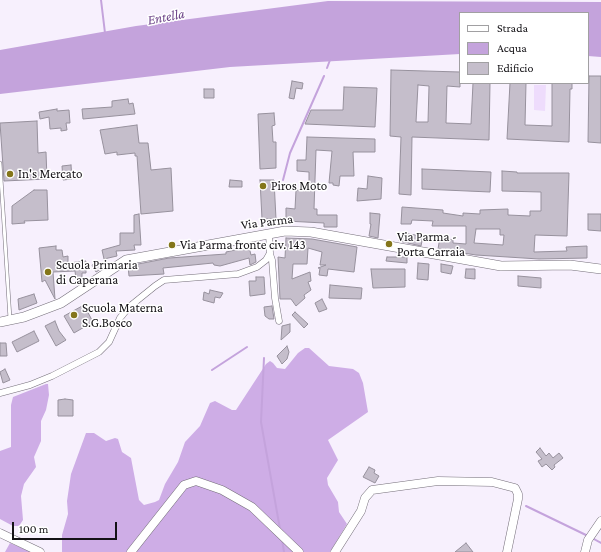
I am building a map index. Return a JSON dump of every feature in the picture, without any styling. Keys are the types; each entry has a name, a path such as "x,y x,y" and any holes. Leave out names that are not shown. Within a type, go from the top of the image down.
{"main road":[{"name":"Via Parma","path":"0,322 10,321 60,303 126,260 269,233 296,230 501,266 570,265 601,269"}],"street":[{"path":"269,233 274,298 279,321"},
{"path":"0,394 30,385 52,376 99,352 109,342 120,318 130,307 164,280 238,274 257,267 266,260 270,254"},
{"path":"131,552 184,485 196,481 222,490 252,507 299,552"},
{"path":"335,552 360,511 365,498 372,490 443,481 492,482 515,488 518,499 507,552"},
{"path":"585,552 588,540 601,522"},
{"path":"0,533 40,552"}],"lane":[{"path":"0,163 10,321"}],"shaded area":[{"path":"534,85 546,85 545,111 534,110"},
{"path":"305,348 309,348 329,366 353,369 359,373 363,383 368,412 328,440 338,460 327,478 328,485 338,502 339,512 347,524 330,552 62,552 62,535 68,514 67,501 71,474 86,433 94,433 106,441 115,438 118,439 122,452 131,458 139,500 144,505 155,502 159,500 165,484 178,462 185,442 200,426 210,403 215,401 232,410 236,410 266,364 270,361 277,368 285,369 298,353"},
{"path":"48,384 49,395 46,410 41,421 41,441 34,457 36,467 24,484 21,496 23,520 19,526 13,526 0,519 0,451 11,447 11,405 13,397"},
{"path":"10,543 31,552 5,552"}],"water":[{"path":"328,1 601,2 601,57 589,56 589,12 459,12 459,54 230,67 0,94 0,50 136,26"}],"building":[{"path":"391,70 459,72 460,87 447,86 446,123 471,124 473,84 490,84 489,140 412,137 411,195 399,194 401,137 390,136","holes":["418,85 429,86 428,122 416,122"]},
{"path":"589,76 601,76 601,143 588,142"},
{"path":"292,81 303,83 302,89 296,88 294,99 289,98"},
{"path":"510,84 526,84 525,125 552,126 552,84 572,84 572,89 570,89 569,142 507,139"},
{"path":"344,87 377,88 375,127 305,124 311,110 343,110"},
{"path":"204,89 214,89 214,98 204,98"},
{"path":"128,99 129,104 133,103 135,114 83,119 82,109 112,107 112,101"},
{"path":"57,109 57,111 69,110 70,123 66,123 67,130 61,131 61,128 50,129 49,117 40,119 39,112"},
{"path":"274,113 275,125 272,126 273,142 276,142 276,168 260,169 258,114"},
{"path":"37,121 38,153 46,152 47,179 4,181 0,123"},
{"path":"137,125 139,143 148,143 151,170 171,168 173,211 141,214 137,156 135,156 135,153 117,155 117,152 105,154 100,130"},
{"path":"307,137 375,139 375,152 353,152 354,176 340,176 339,186 329,183 332,151 316,150 314,209 317,209 317,215 337,215 337,227 324,227 324,223 286,221 286,208 295,209 296,190 309,191 309,172 297,171 297,160 306,160"},
{"path":"71,165 72,179 63,180 62,166"},
{"path":"422,169 491,172 490,192 422,189"},
{"path":"502,171 517,173 569,173 567,236 535,235 534,252 567,251 566,247 587,246 587,258 539,259 476,255 438,249 440,237 453,240 453,243 466,244 466,226 432,226 433,221 412,220 411,224 401,224 402,207 443,210 443,213 463,216 463,213 480,214 480,210 508,209 508,215 530,216 530,211 541,211 541,192 502,191","holes":["476,229 500,229 500,235 504,235 503,245 474,243"]},
{"path":"368,176 382,178 381,199 357,201 358,188 367,189"},
{"path":"230,180 242,181 242,187 229,187"},
{"path":"260,180 274,180 276,219 262,219"},
{"path":"34,190 47,190 48,220 24,221 25,223 12,224 12,206"},
{"path":"370,213 380,214 378,238 369,236 371,224"},
{"path":"139,214 141,245 134,245 135,250 116,251 117,256 104,259 102,250 120,245 120,233 134,233 134,215"},
{"path":"588,214 601,214 601,231 588,230"},
{"path":"401,233 423,236 421,246 399,241"},
{"path":"286,238 312,239 357,247 354,272 328,269 327,276 319,275 320,268 318,268 326,265 320,265 322,252 308,248 307,264 293,264 292,279 310,272 311,281 308,282 311,290 304,295 305,298 296,306 291,299 280,299 278,257 285,258"},
{"path":"56,246 56,250 62,250 63,257 68,256 68,263 86,261 86,273 82,273 82,279 76,279 75,271 53,272 55,299 45,280 42,282 39,248"},
{"path":"249,247 251,255 255,254 256,262 250,265 249,258 220,266 214,265 213,263 163,268 164,274 129,276 128,266 169,258 226,254 226,252"},
{"path":"387,257 407,257 407,263 386,261"},
{"path":"98,261 101,269 96,272 92,265"},
{"path":"418,263 429,264 428,280 417,279"},
{"path":"441,264 453,266 451,274 441,272"},
{"path":"371,269 405,269 405,287 373,288"},
{"path":"466,269 475,269 475,279 465,278"},
{"path":"518,276 541,278 541,288 518,286"},
{"path":"256,277 264,277 265,294 250,296 249,281 256,281"},
{"path":"330,285 362,288 361,299 329,298"},
{"path":"210,290 223,293 220,298 215,297 214,303 203,300 204,292 209,294"},
{"path":"34,294 37,303 19,310 18,299"},
{"path":"322,299 327,309 319,312 315,303"},
{"path":"84,305 93,322 74,333 64,316"},
{"path":"272,306 274,319 269,319 265,316 264,307"},
{"path":"295,312 308,324 304,328 292,315"},
{"path":"55,321 59,331 66,340 56,346 45,326"},
{"path":"290,324 290,332 281,340 282,326"},
{"path":"34,331 39,341 17,352 12,342"},
{"path":"0,343 6,343 7,356 0,356"},
{"path":"287,346 289,352 287,359 282,364 277,356"},
{"path":"5,369 10,380 3,383 0,372"},
{"path":"58,400 73,400 73,416 58,416"},
{"path":"540,448 546,456 549,453 553,458 559,453 563,458 554,465 555,467 552,470 546,464 542,467 538,461 542,459 536,452"},
{"path":"369,467 375,470 374,473 379,476 375,483 363,477"},
{"path":"466,543 473,552 455,552"}],"waterway":[{"path":"101,0 105,33"},
{"path":"327,68 330,60"},
{"path":"283,180 290,153 324,76"},
{"path":"212,370 247,347"},
{"path":"264,358 261,422 280,529"},
{"path":"526,506 588,536"},
{"path":"592,538 601,543"},
{"path":"282,539 284,552"}],"place":[{"name":"In's Mercato","path":"10,174"},
{"name":"Piros Moto","path":"263,186"},
{"name":"Via Parma - Porta Carraia","path":"389,244"},
{"name":"Via Parma fronte civ. 143","path":"172,245"},
{"name":"Scuola Primaria di Caperana","path":"48,272"},
{"name":"Scuola Materna S.G.Bosco","path":"74,315"}],"water label":[{"name":"Entella","path":"166,17"}]}
